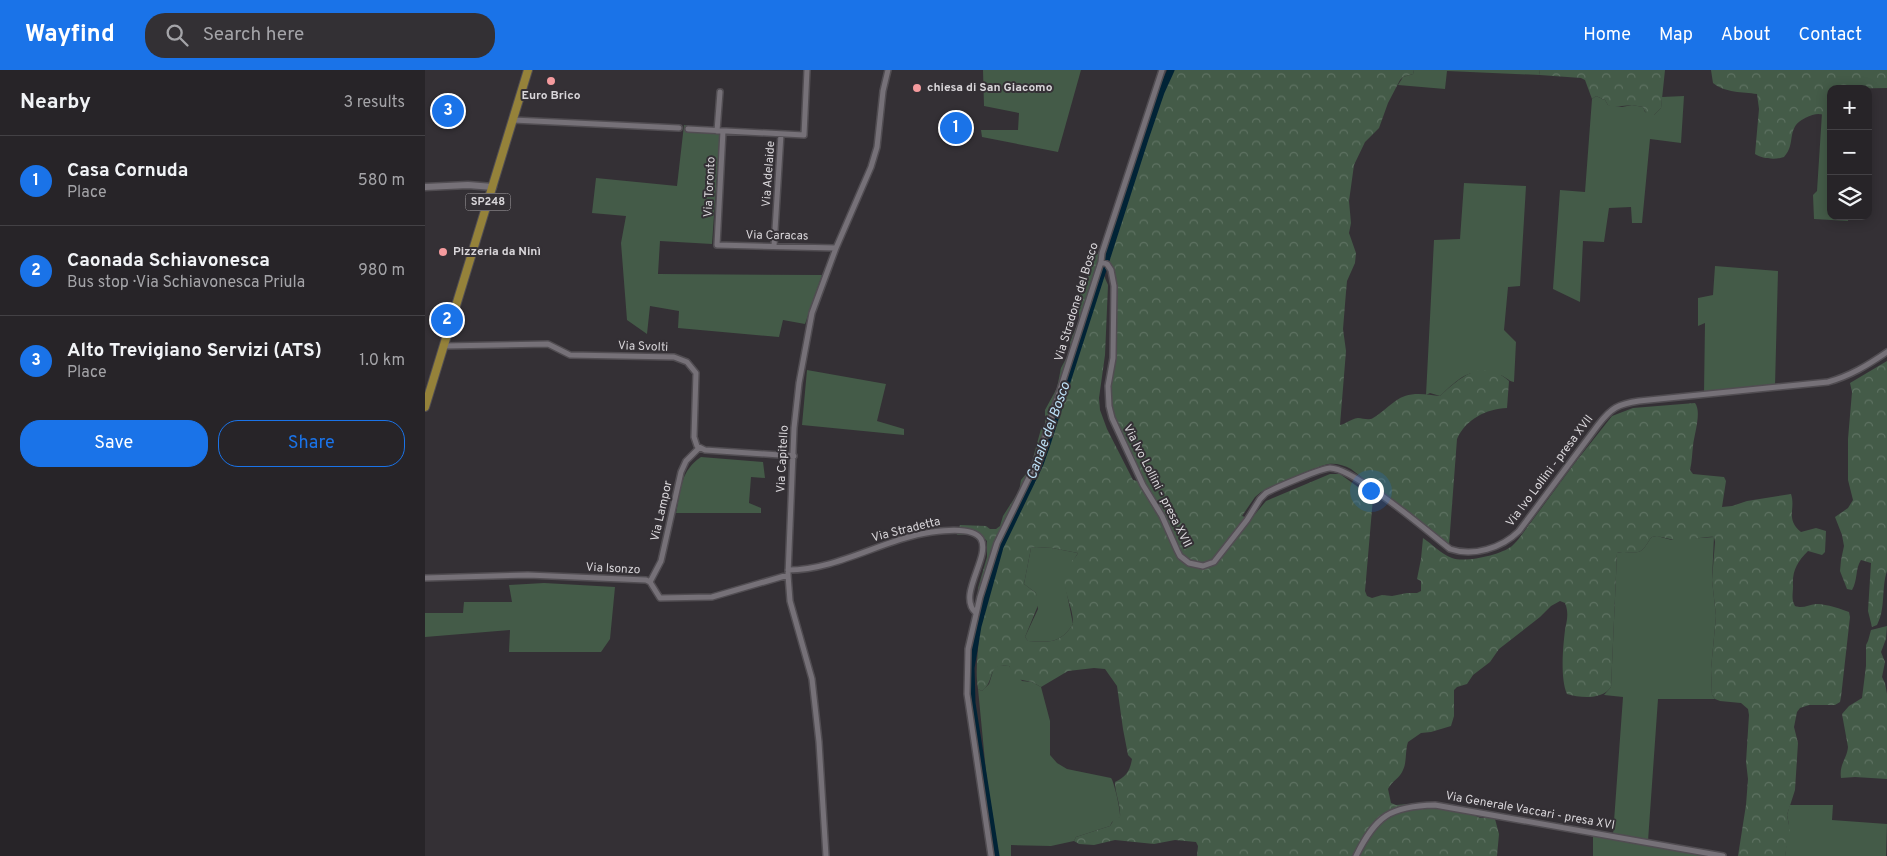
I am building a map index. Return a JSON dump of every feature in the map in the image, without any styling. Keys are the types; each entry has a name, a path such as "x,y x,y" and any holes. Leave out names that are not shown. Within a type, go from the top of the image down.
{"main road":[{"name":"SP248","path":"425,407 528,70"}],"street":[{"path":"688,129 804,135 807,70"},
{"name":"Via Stradone del Bosco","path":"991,856 967,694 968,649 976,612 997,543 1041,449 1103,263 1102,253 1162,70"},
{"name":"Via Capitello","path":"827,856 819,742 812,679 791,601 788,573 799,382 806,341 820,290 836,248 864,186 877,147 887,71"},
{"name":"Via Toronto","path":"717,245 720,92"},
{"path":"513,120 679,128"},
{"name":"Via Adelaide","path":"774,246 781,134"},
{"path":"425,187 468,185 493,188"},
{"name":"Via Caracas","path":"717,245 836,248"},
{"name":"Via Ivo Lollini - presa XVII","path":"1103,263 1113,276 1114,286 1113,358 1108,392 1111,418 1143,485 1162,516 1180,556 1189,563 1203,566 1209,565 1218,559 1266,493 1326,468 1341,469 1358,479 1450,548 1465,553 1495,547 1511,539 1519,531 1601,420 1619,405 1639,401 1828,382 1862,369 1887,352"},
{"name":"Via Svolti","path":"444,346 548,344 570,355 674,358 687,362 695,373 694,437 699,448"},
{"path":"699,448 794,456"},
{"name":"Via Lampor","path":"651,582 661,560 681,472 686,461 699,448"},
{"name":"Via Stradetta","path":"788,573 809,570 882,545 926,533 953,529 963,530 976,534 981,541 983,550 982,560 971,585 969,602 976,612"},
{"name":"Via Isonzo","path":"425,578 529,575 646,580 651,582 660,598 712,597 788,573"},
{"name":"Via Generale Vaccari - presa XVI","path":"1356,856 1368,836 1383,817 1405,807 1435,805 1723,856"}],"green space":[{"path":"983,70 1081,70 1058,152 982,137 981,130 1018,130 1019,113 984,106"},
{"path":"1172,70 1414,70 1413,74 1400,80 1388,103 1379,128 1365,142 1354,165 1349,201 1351,223 1349,233 1356,253 1355,263 1347,281 1343,329 1346,351 1340,425 1358,418 1371,419 1396,400 1405,396 1418,394 1440,396 1456,382 1472,372 1490,371 1499,374 1509,381 1507,408 1492,410 1477,416 1466,426 1457,439 1449,545 1351,469 1337,464 1320,466 1261,492 1255,497 1242,516 1251,519 1266,501 1330,474 1340,474 1373,498 1365,591 1367,596 1372,598 1382,595 1392,596 1417,593 1421,591 1421,581 1417,579 1423,538 1444,554 1458,559 1483,557 1507,549 1518,539 1612,416 1633,408 1695,403 1698,418 1690,470 1693,474 1724,477 1726,481 1722,507 1791,494 1792,518 1796,527 1801,532 1816,528 1826,531 1825,552 1822,555 1808,551 1796,567 1793,576 1793,599 1795,606 1798,607 1819,604 1833,606 1849,612 1841,697 1840,702 1835,705 1809,705 1800,708 1797,712 1794,727 1798,743 1795,790 1787,815 1790,830 1785,856 1738,856 1746,805 1749,715 1748,709 1741,703 1720,701 1712,695 1711,669 1716,616 1712,580 1714,537 1681,541 1652,537 1640,551 1617,553 1611,687 1607,691 1591,697 1567,694 1563,680 1563,662 1567,613 1565,603 1560,601 1551,606 1499,649 1490,662 1473,675 1467,684 1454,690 1454,716 1451,726 1421,733 1408,742 1403,770 1388,789 1391,803 1396,805 1433,802 1473,813 1481,818 1495,819 1499,834 1497,856 1197,856 1198,846 1196,842 1175,840 1154,844 1115,840 1094,845 1079,844 1074,841 1076,837 1110,826 1115,818 1120,817 1115,782 1127,773 1132,759 1128,755 1117,686 1105,669 1094,668 1068,671 1041,687 1032,682 1017,679 1009,666 1002,666 994,670 989,682 982,691 978,689 977,662 981,607 977,604 978,588 987,557 987,541 977,535 957,535 960,525 986,526 990,529 996,529 1000,526 1003,516 1019,491 1021,480 1030,469 1041,429 1045,425 1045,410 1057,388 1061,368 1071,349 1070,342 1079,320 1081,289 1087,280 1090,270 1087,264 1093,253 1098,254 1099,264 1108,285 1105,355 1099,398 1100,410 1107,429 1133,480 1145,483 1116,425 1109,398 1114,356 1117,283 1107,255 1159,100","holes":["1031,548 1052,548 1078,553 1067,567 1064,576 1073,624 1064,635 1054,640 1042,642 1028,641 1025,637 1039,603 1036,593 1024,584"]},
{"path":"1414,70 1539,70 1540,75 1447,71 1445,89 1398,85 1403,77 1413,74"},
{"path":"1539,70 1665,70 1661,108 1654,115 1650,115 1643,107 1632,105 1612,107 1605,100 1596,96 1592,99 1585,80 1581,78 1540,75"},
{"path":"1711,70 1887,70 1887,88 1872,88 1872,85 1827,85 1827,116 1815,114 1799,122 1795,126 1788,152 1784,157 1769,159 1755,154 1759,109 1757,94 1734,92 1723,89 1713,83"},
{"path":"1596,96 1605,100 1608,105 1643,107 1645,112 1654,115 1661,108 1662,97 1684,96 1681,143 1650,139 1642,223 1632,223 1631,207 1609,208 1604,242 1583,241 1580,302 1553,289 1560,190 1585,192 1592,99"},
{"path":"1822,113 1827,115 1827,220 1814,219 1813,195 1817,191"},
{"path":"684,125 720,130 712,244 660,241 658,274 822,275 805,324 783,320 779,337 678,328 679,311 650,306 647,334 627,320 621,243 626,216 592,213 596,178 677,186"},
{"path":"1464,183 1526,186 1520,286 1508,287 1504,330 1516,342 1514,382 1500,375 1481,372 1473,373 1460,378 1440,396 1430,393 1426,395 1434,240 1460,239"},
{"path":"1715,266 1778,271 1775,386 1704,393 1705,323 1698,326 1698,298 1713,295"},
{"path":"1887,361 1887,571 1880,619 1877,625 1872,627 1868,611 1871,563 1861,560 1854,586 1852,590 1847,589 1840,571 1844,546 1835,517 1848,508 1853,500 1848,480 1848,439 1852,392 1850,383"},
{"path":"807,370 886,384 877,421 904,429 904,435 802,425"},
{"path":"701,457 763,462 765,478 751,477 749,503 761,508 761,513 676,513 685,475 694,462"},
{"path":"1657,536 1672,540 1714,537 1712,580 1716,616 1711,669 1712,695 1715,699 1658,699 1648,841 1724,856 1593,856 1593,832 1613,835 1623,697 1604,695 1611,687 1617,553 1640,551 1652,537"},
{"path":"1036,547 1078,553 1065,574 1065,584 1073,624 1064,635 1048,641 1028,641 1025,637 1038,609 1036,593 1024,584 1031,548"},
{"path":"544,583 615,587 610,639 601,652 509,652 510,630 425,637 425,613 463,613 464,602 512,602 509,585"},
{"path":"1887,626 1886,639 1881,652 1885,662 1882,677 1887,694 1887,779 1841,778 1841,769 1848,747 1842,714 1849,706 1862,698 1866,666 1866,645 1871,630"},
{"path":"999,665 1009,666 1022,681 1032,682 1041,687 1050,721 1050,755 1057,763 1067,769 1111,778 1117,797 1120,817 1112,822 1110,826 1076,837 1074,841 1051,846 1011,845 1011,856 997,856 987,782 978,689 982,691 989,684 994,668"},
{"path":"1790,805 1833,805 1832,820 1887,824 1886,856 1785,856 1789,825 1787,815"}],"waterway":[{"name":"Canale del Bosco","path":"996,856 972,703 971,668 978,626 1000,547 1040,464 1048,441 1145,139 1161,92 1171,70"}],"place":[{"name":"Euro Brico","path":"551,81"},
{"name":"chiesa di San Giacomo","path":"917,88"},
{"name":"Alto Trevigiano Servizi (ATS)","path":"448,111"},
{"name":"Casa Cornuda","path":"956,128"},
{"name":"Pizzeria da Ninì","path":"443,252"},
{"name":"Caonada Schiavonesca","path":"447,320"}]}
